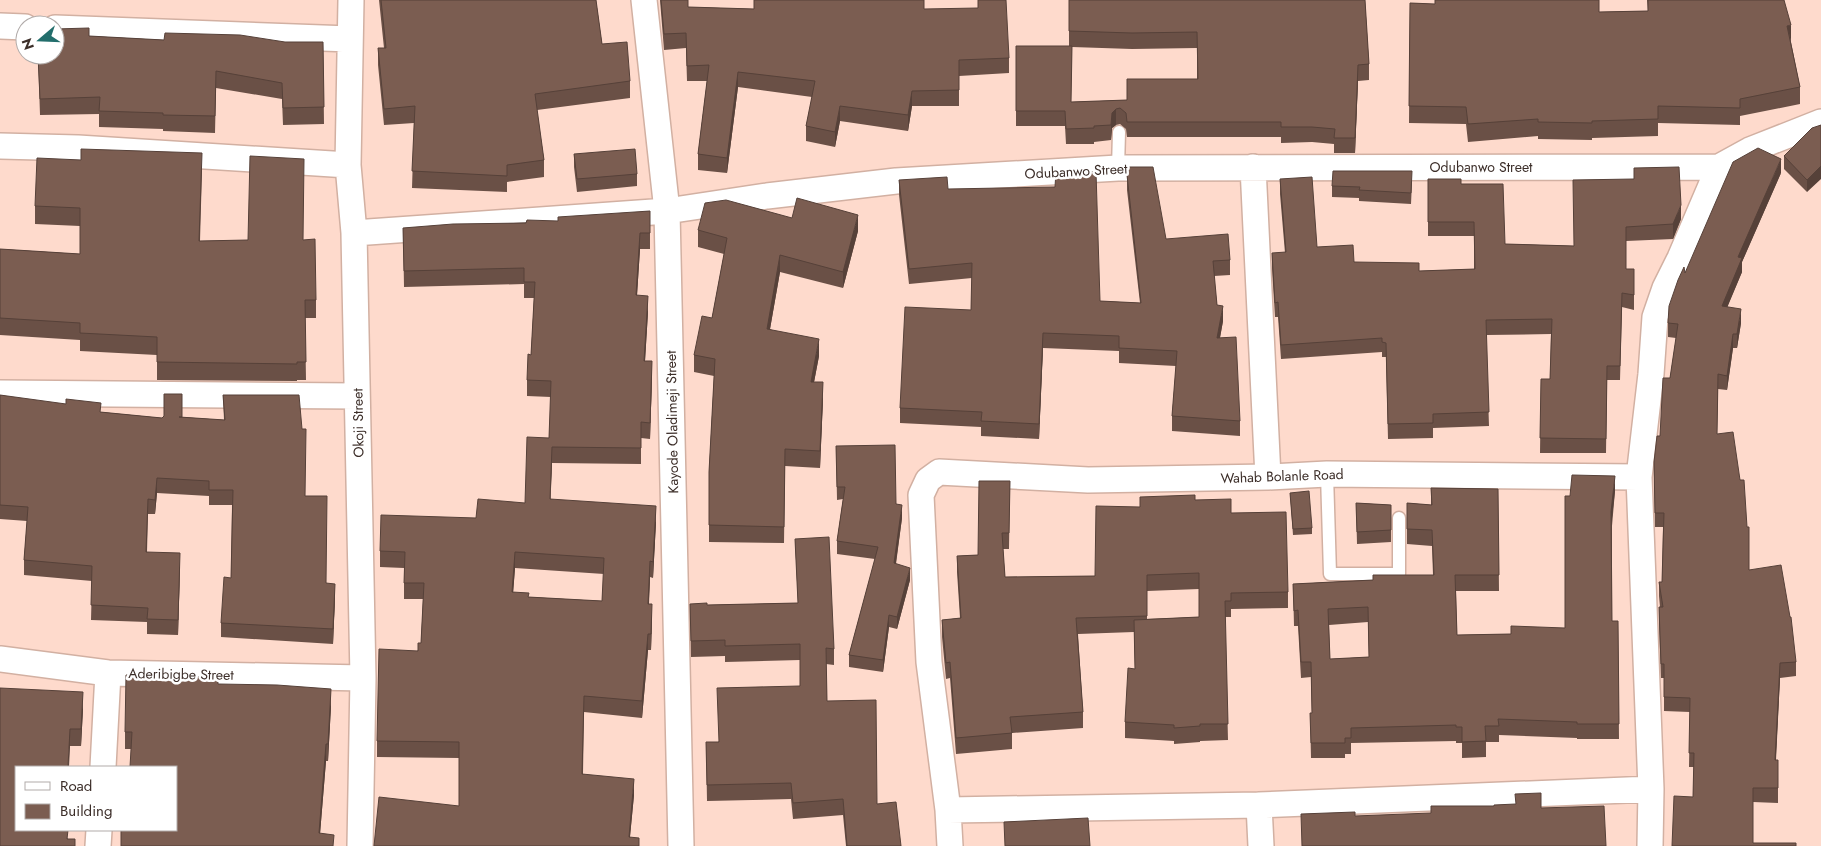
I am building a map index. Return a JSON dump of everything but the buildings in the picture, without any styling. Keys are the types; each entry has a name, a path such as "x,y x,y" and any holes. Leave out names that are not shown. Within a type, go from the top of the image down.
{"street":[{"name":"Okoji Street","path":"351,0 348,165 354,234 363,678 360,846"},
{"name":"Kayode Oladimeji Street","path":"644,0 667,211 681,846"},
{"path":"0,26 15,26"},
{"path":"65,28 350,39"},
{"name":"Odubanwo Street","path":"354,234 667,211 767,196 896,181 1118,168 1719,167 1750,150 1821,122"},
{"path":"0,146 78,148 348,165"},
{"path":"1650,846 1651,789 1639,477 1651,374 1655,317 1665,288 1719,167"},
{"path":"1253,168 1268,477"},
{"path":"0,393 357,396"},
{"name":"Wahab Bolanle Road","path":"948,810 929,662 921,494 928,480 939,472 1088,480 1268,477 1327,474 1639,477"},
{"name":"Aderibigbe Street","path":"0,659 108,673 363,678"},
{"path":"102,766 108,673"},
{"path":"950,846 948,810 1259,805 1651,789"},
{"path":"1259,805 1261,846"},
{"path":"98,846 99,831"}],"lane":[{"path":"1118,168 1119,132"},
{"path":"1327,474 1330,574 1399,574 1399,518"}]}
